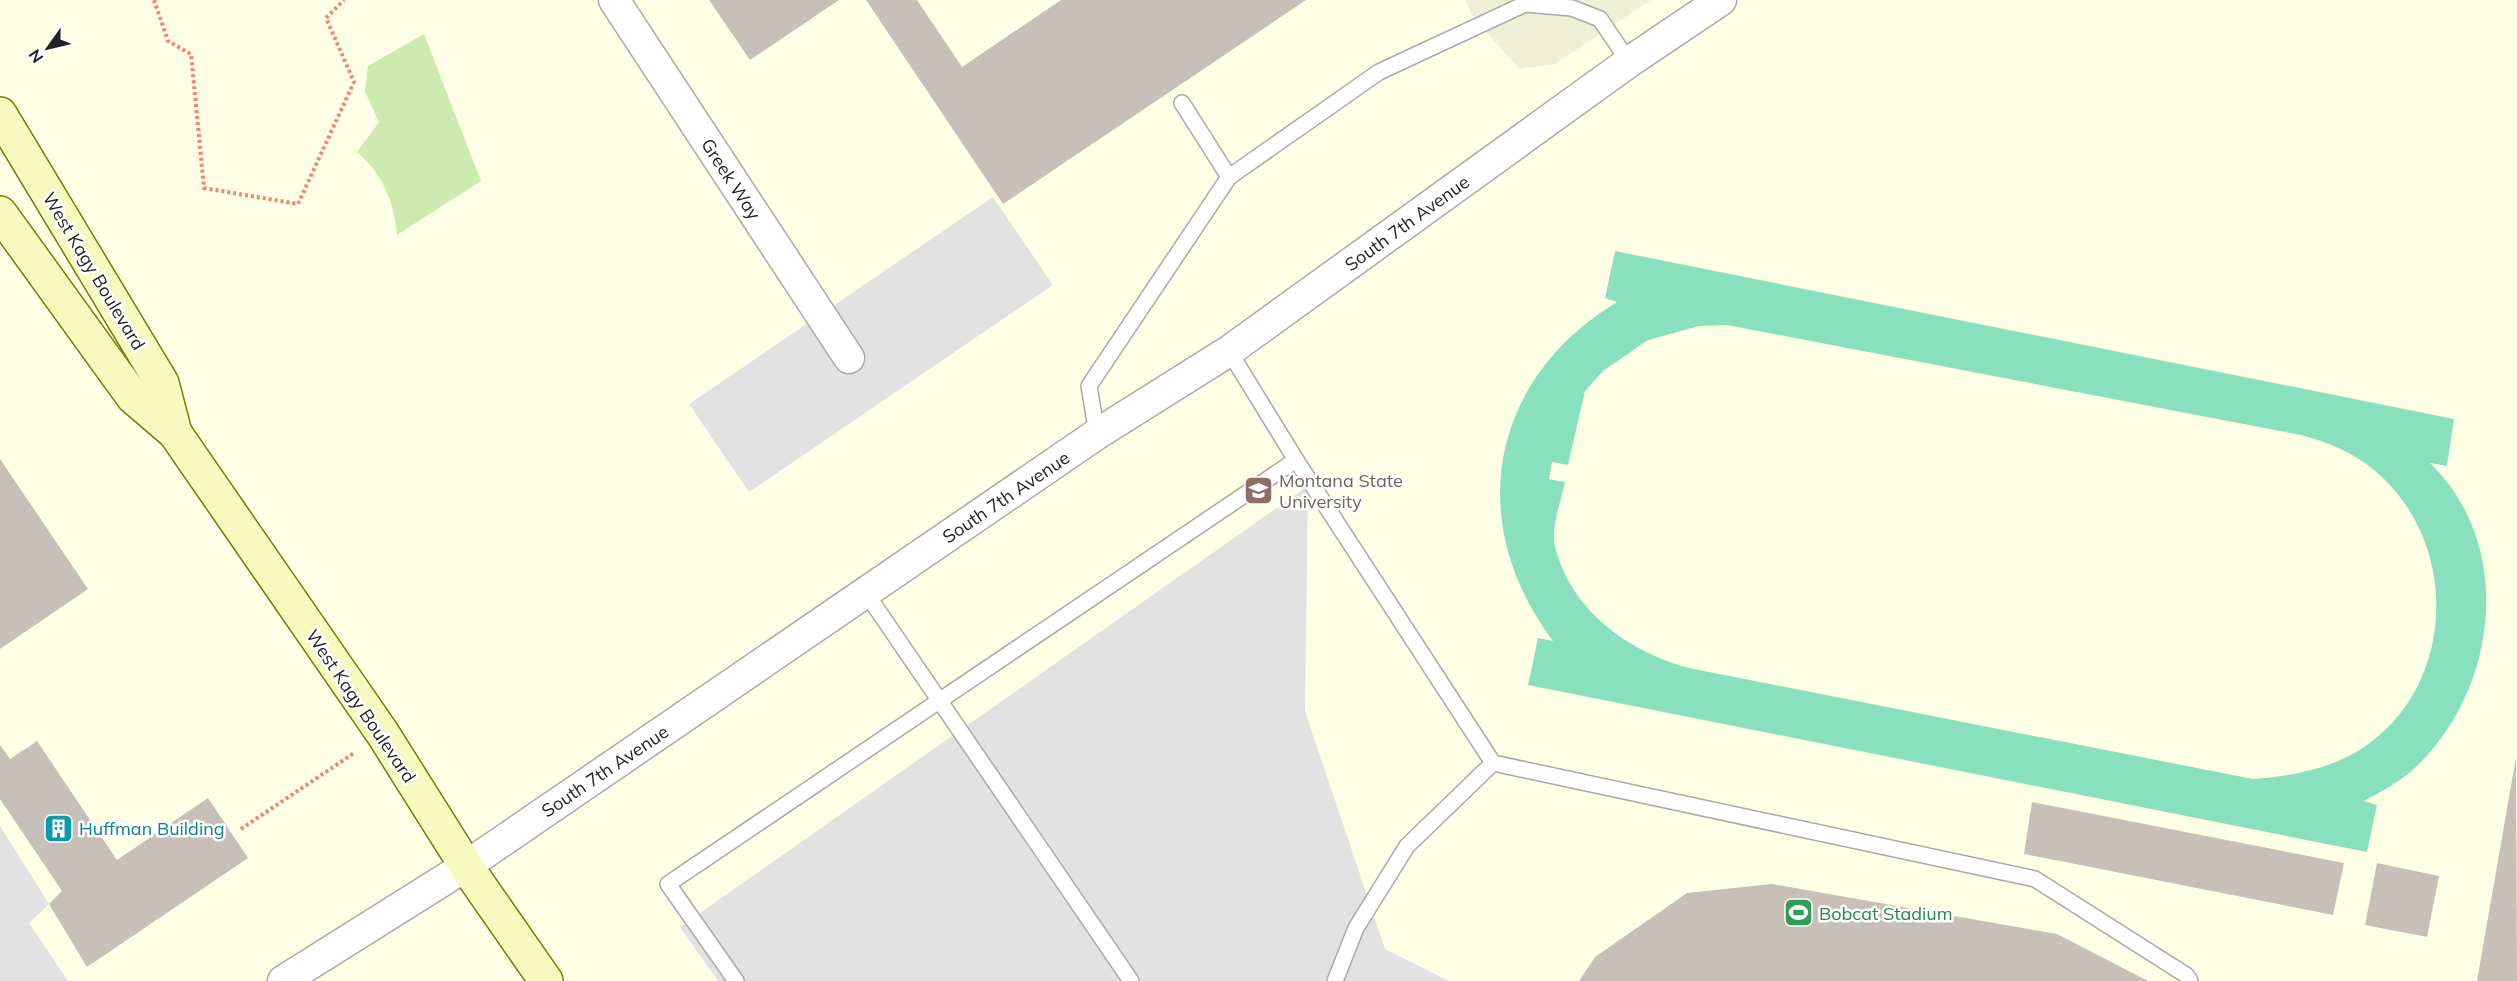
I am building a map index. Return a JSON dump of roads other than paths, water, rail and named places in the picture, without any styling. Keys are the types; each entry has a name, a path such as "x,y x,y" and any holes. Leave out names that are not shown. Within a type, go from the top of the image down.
{"main road":[{"name":"West Kagy Boulevard","path":"0,114 162,383 175,433"},
{"name":"West Kagy Boulevard","path":"0,213 133,397 175,433 382,734 466,866 546,981"}],"street":[{"name":"Greek Way","path":"614,0 849,358"},
{"name":"South 7th Avenue","path":"283,981 466,866 1097,434 1229,351 1629,62 1722,0"}],"lane":[{"path":"1097,434 1089,386 1229,177 1379,72 1525,4 1572,8 1600,19 1629,62"},
{"path":"1182,103 1229,177"},
{"path":"1229,351 1296,460 1493,763 2035,879 2186,975 2190,981"},
{"path":"736,981 668,884 1296,460"},
{"path":"866,593 1131,981"},
{"path":"1335,981 1356,928 1407,846 1493,763"}],"place":[{"name":"Montana State University","path":"1258,490"},
{"name":"Huffman Building","path":"58,828"},
{"name":"Bobcat Stadium","path":"1798,913"}]}
